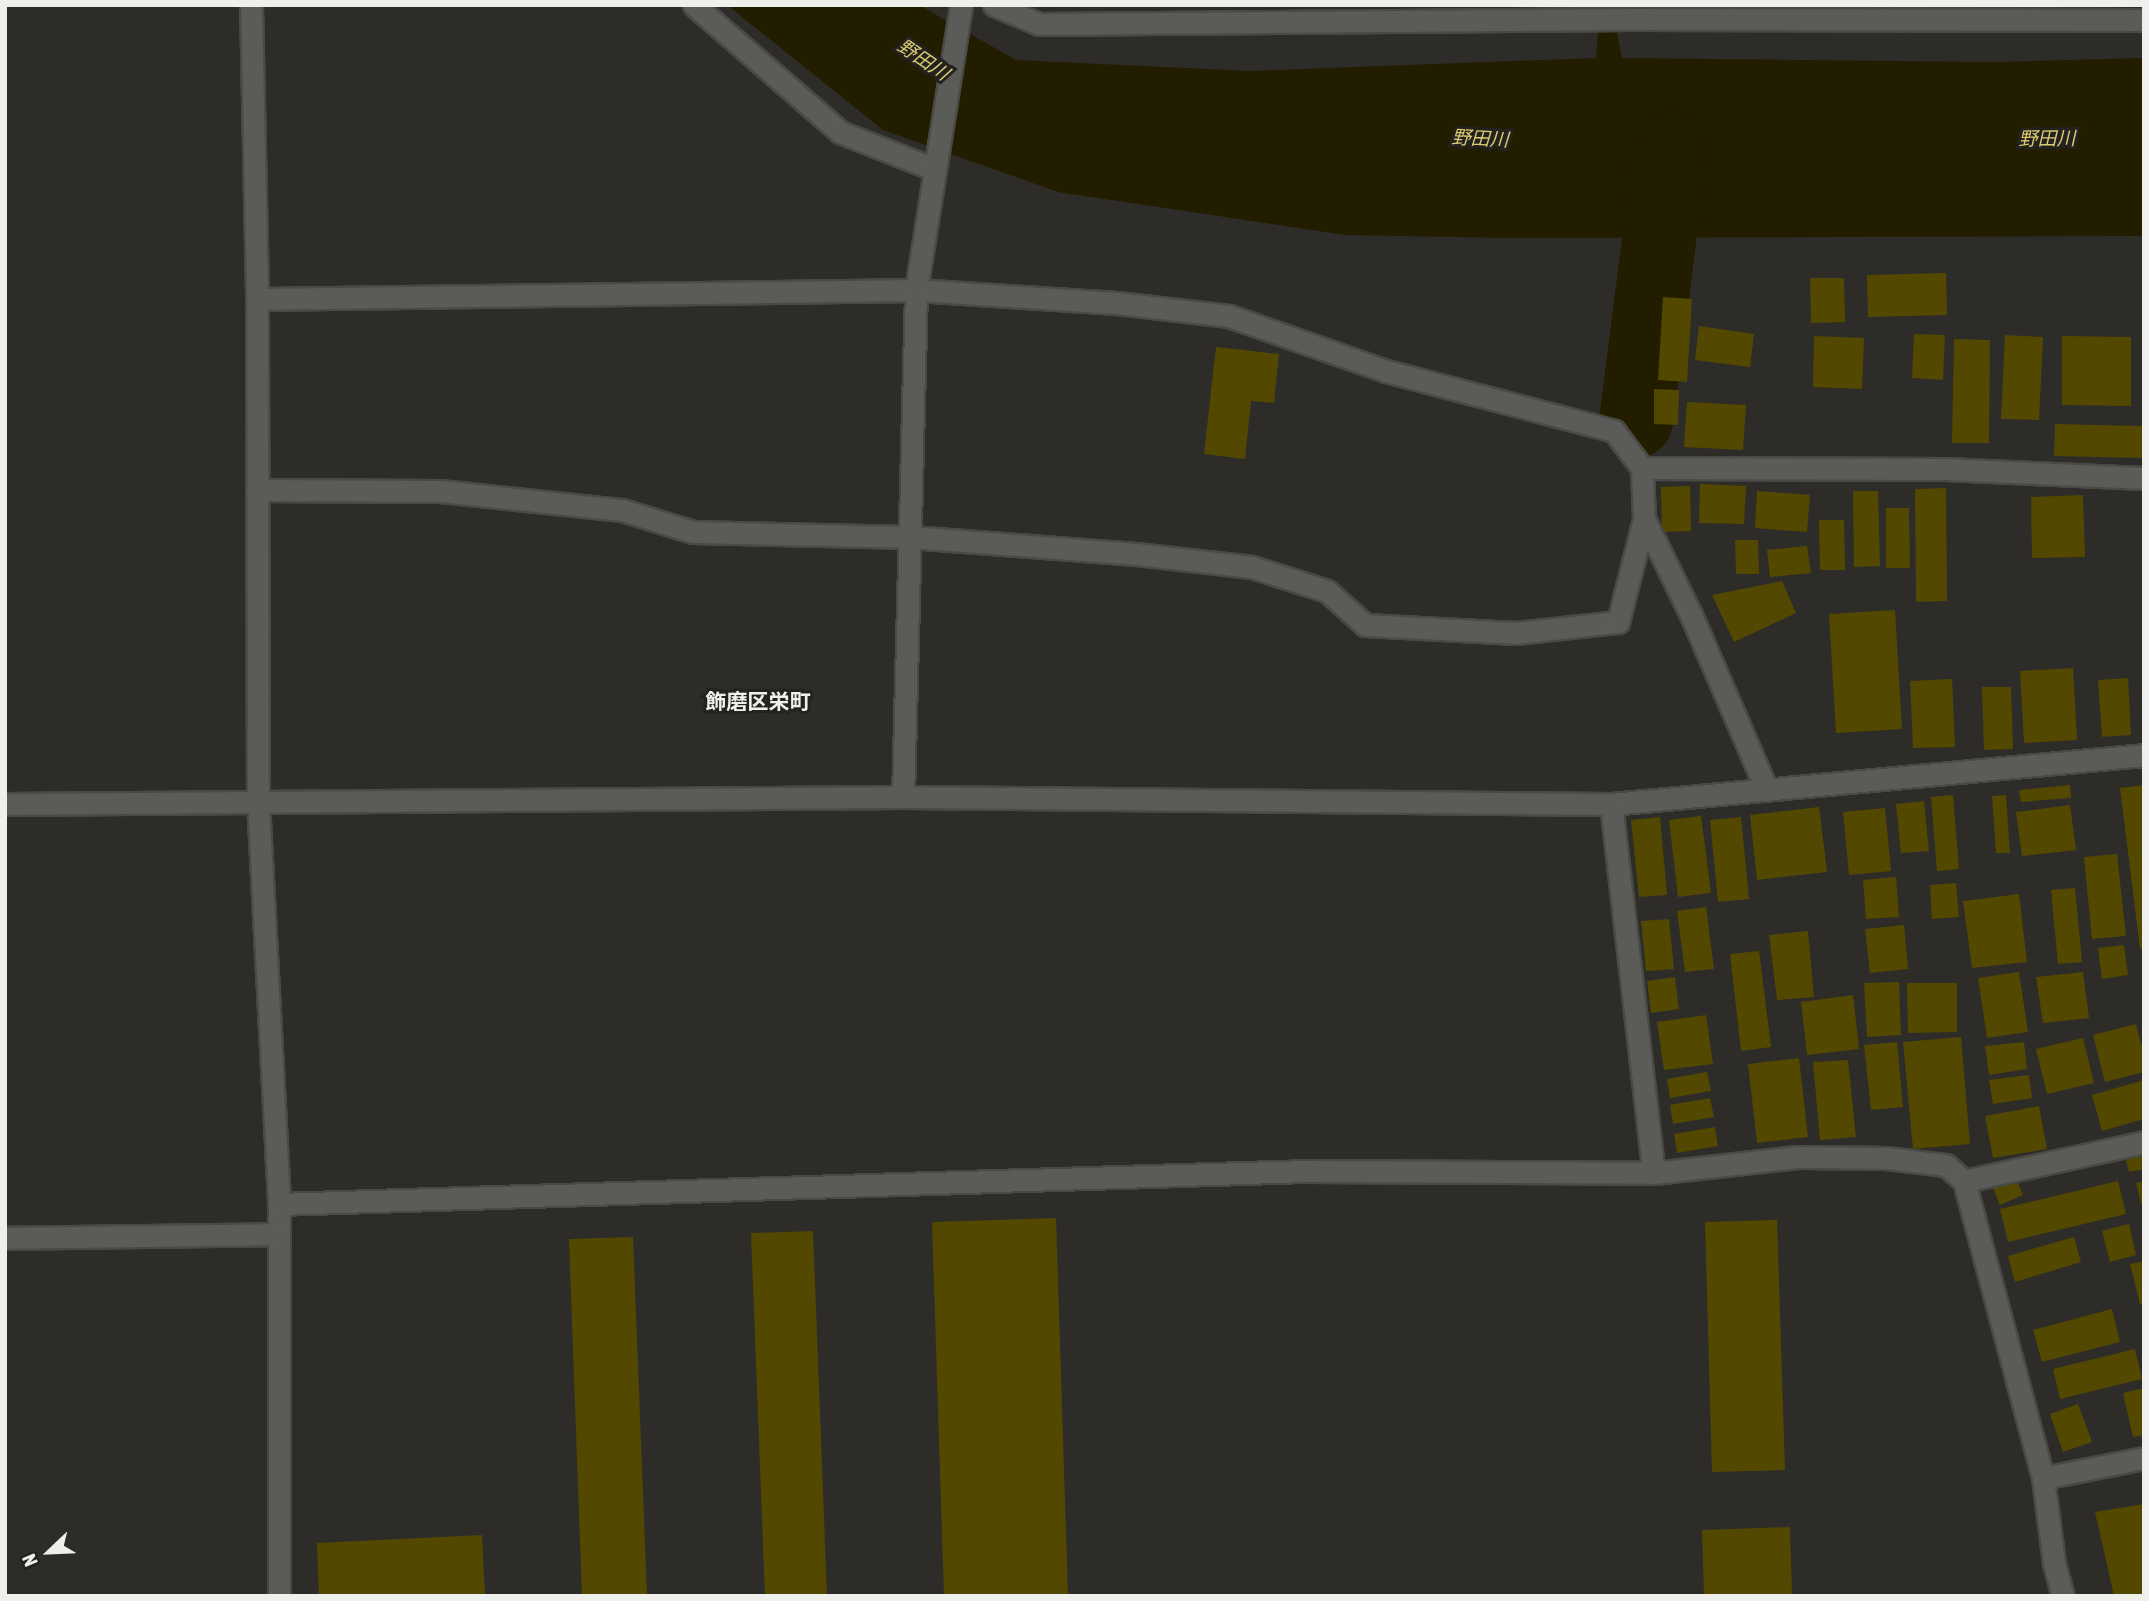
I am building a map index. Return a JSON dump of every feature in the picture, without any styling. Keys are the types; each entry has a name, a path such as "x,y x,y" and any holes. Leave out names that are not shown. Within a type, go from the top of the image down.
{"street":[{"path":"251,5 257,299 258,801 279,1204 279,1596"},
{"path":"694,5 840,132 934,169"},
{"path":"903,797 916,290 961,5"},
{"path":"994,5 1040,24 1578,20 1985,12 2144,20"},
{"path":"257,299 916,290 1117,303 1229,316 1386,371 1615,430 1642,468 1644,519 1618,622 1516,633 1365,625 1327,591 1252,567 1136,554 910,537 693,532 622,510 440,491 257,490"},
{"path":"1642,468 1945,469 2144,478"},
{"path":"1644,519 1692,617 1766,788"},
{"path":"5,804 903,797 1611,804 2144,755"},
{"path":"1611,804 1654,1173"},
{"path":"1964,1181 2144,1142"},
{"path":"279,1204 1306,1171 1654,1173 1797,1157 1886,1158 1946,1165 1964,1181 2043,1478 2054,1563 2063,1596"},
{"path":"5,1238 279,1234"},
{"path":"2043,1478 2144,1458"}],"water":[{"name":"野田川","path":"727,5 919,5 1016,60 1249,71 1596,58 1598,32 1590,5 1611,5 1622,58 1991,62 2144,58 2144,236 1512,238 1345,235 1058,192 883,130"}],"building":[{"path":"1946,273 1947,315 1868,317 1867,275"},
{"path":"1810,278 1844,278 1845,322 1811,323"},
{"path":"1663,297 1692,299 1687,382 1658,380"},
{"path":"1699,326 1754,334 1750,367 1695,360"},
{"path":"1914,334 1945,335 1943,380 1912,378"},
{"path":"2005,335 2043,337 2039,420 2001,419"},
{"path":"1814,336 1864,338 1862,389 1813,387"},
{"path":"2062,336 2131,337 2131,406 2062,405"},
{"path":"1954,339 1990,340 1989,443 1952,443"},
{"path":"1216,347 1279,354 1274,403 1251,401 1245,459 1204,454"},
{"path":"1654,389 1679,390 1678,425 1654,424"},
{"path":"1687,402 1746,405 1743,450 1684,447"},
{"path":"2055,424 2142,426 2142,458 2054,456"},
{"path":"1700,484 1746,486 1744,524 1699,523"},
{"path":"1690,486 1691,531 1662,532 1661,487"},
{"path":"1946,488 1947,601 1916,602 1915,489"},
{"path":"1757,491 1810,495 1807,532 1755,528"},
{"path":"1853,491 1878,491 1880,566 1854,567"},
{"path":"2083,495 2085,557 2032,558 2031,497"},
{"path":"1886,508 1909,508 1910,568 1886,568"},
{"path":"1819,520 1844,520 1845,570 1820,570"},
{"path":"1735,540 1758,540 1759,574 1736,574"},
{"path":"1807,546 1811,573 1770,577 1767,550"},
{"path":"1782,581 1796,613 1734,642 1712,595"},
{"path":"1895,610 1902,729 1836,733 1829,614"},
{"path":"2073,668 2077,740 2024,743 2020,671"},
{"path":"2128,678 2131,735 2102,737 2098,680"},
{"path":"1952,679 1955,747 1913,748 1910,681"},
{"path":"1982,687 2011,687 2013,749 1984,750"},
{"path":"2070,785 2071,798 2021,802 2019,790"},
{"path":"2144,785 2144,949 2140,949 2120,788"},
{"path":"1953,795 1959,869 1937,871 1931,797"},
{"path":"2006,795 2010,853 1996,853 1992,796"},
{"path":"1924,801 1929,851 1901,853 1896,804"},
{"path":"2070,805 2076,850 2022,856 2016,812"},
{"path":"1819,807 1827,872 1757,880 1750,815"},
{"path":"1885,808 1891,871 1849,875 1843,812"},
{"path":"1701,816 1711,893 1678,897 1669,820"},
{"path":"1660,817 1667,895 1639,897 1631,820"},
{"path":"1741,817 1749,899 1718,902 1710,820"},
{"path":"2117,854 2126,936 2092,939 2084,857"},
{"path":"1896,877 1899,917 1866,919 1863,880"},
{"path":"1956,883 1959,917 1932,919 1930,885"},
{"path":"2075,888 2082,962 2058,964 2051,890"},
{"path":"2019,894 2027,962 1972,968 1963,901"},
{"path":"1706,907 1714,969 1685,972 1677,911"},
{"path":"1669,919 1674,969 1646,971 1641,921"},
{"path":"1904,925 1908,969 1870,973 1865,929"},
{"path":"1808,931 1814,997 1777,1000 1769,935"},
{"path":"2124,945 2128,975 2102,979 2098,948"},
{"path":"1759,951 1771,1047 1741,1051 1730,954"},
{"path":"2019,972 2028,1032 1987,1038 1978,978"},
{"path":"2083,972 2089,1018 2043,1023 2036,977"},
{"path":"1675,977 1679,1009 1651,1013 1647,981"},
{"path":"1899,982 1901,1035 1867,1037 1864,983"},
{"path":"1907,983 1957,983 1957,1032 1908,1033"},
{"path":"1853,995 1859,1049 1807,1055 1801,1002"},
{"path":"1706,1015 1713,1064 1664,1070 1657,1022"},
{"path":"2136,1024 2144,1056 2144,1072 2105,1082 2093,1035"},
{"path":"1961,1037 1970,1144 1913,1149 1903,1042"},
{"path":"2083,1038 2094,1083 2047,1094 2036,1049"},
{"path":"1897,1042 1903,1107 1871,1110 1864,1045"},
{"path":"2024,1042 2027,1069 1989,1075 1985,1046"},
{"path":"1799,1058 1808,1137 1757,1143 1748,1064"},
{"path":"1848,1060 1856,1137 1820,1140 1813,1062"},
{"path":"1707,1072 1711,1091 1670,1098 1667,1079"},
{"path":"2029,1075 2032,1098 1993,1104 1989,1080"},
{"path":"2144,1080 2144,1119 2102,1131 2092,1095"},
{"path":"1710,1098 1714,1117 1673,1124 1670,1105"},
{"path":"2039,1106 2047,1149 1993,1158 1985,1116"},
{"path":"1715,1127 1718,1146 1677,1153 1674,1134"},
{"path":"2144,1151 2144,1169 2129,1172 2125,1156"},
{"path":"2016,1178 2023,1195 2000,1205 1993,1188"},
{"path":"2118,1181 2126,1214 2008,1242 2000,1209"},
{"path":"2144,1181 2144,1209 2143,1210 2136,1183"},
{"path":"1056,1218 1068,1596 944,1596 932,1222"},
{"path":"1777,1220 1785,1470 1712,1472 1705,1222"},
{"path":"2129,1224 2136,1255 2110,1262 2102,1231"},
{"path":"813,1231 827,1596 765,1596 751,1233"},
{"path":"633,1237 647,1596 582,1596 569,1239"},
{"path":"2074,1237 2081,1262 2015,1282 2008,1256"},
{"path":"2144,1261 2144,1303 2140,1304 2130,1264"},
{"path":"2112,1309 2120,1342 2042,1362 2033,1330"},
{"path":"2135,1349 2142,1379 2060,1399 2053,1369"},
{"path":"2144,1388 2144,1435 2133,1437 2123,1393"},
{"path":"2078,1404 2092,1442 2063,1452 2050,1414"},
{"path":"2144,1504 2144,1596 2114,1596 2095,1512"},
{"path":"1790,1527 1792,1596 1704,1596 1702,1530"},
{"path":"482,1535 485,1596 319,1596 317,1543"}],"waterway":[{"path":"1636,421 1671,148"}],"district":[{"name":"飾磨区栄町","path":"758,701"}]}
